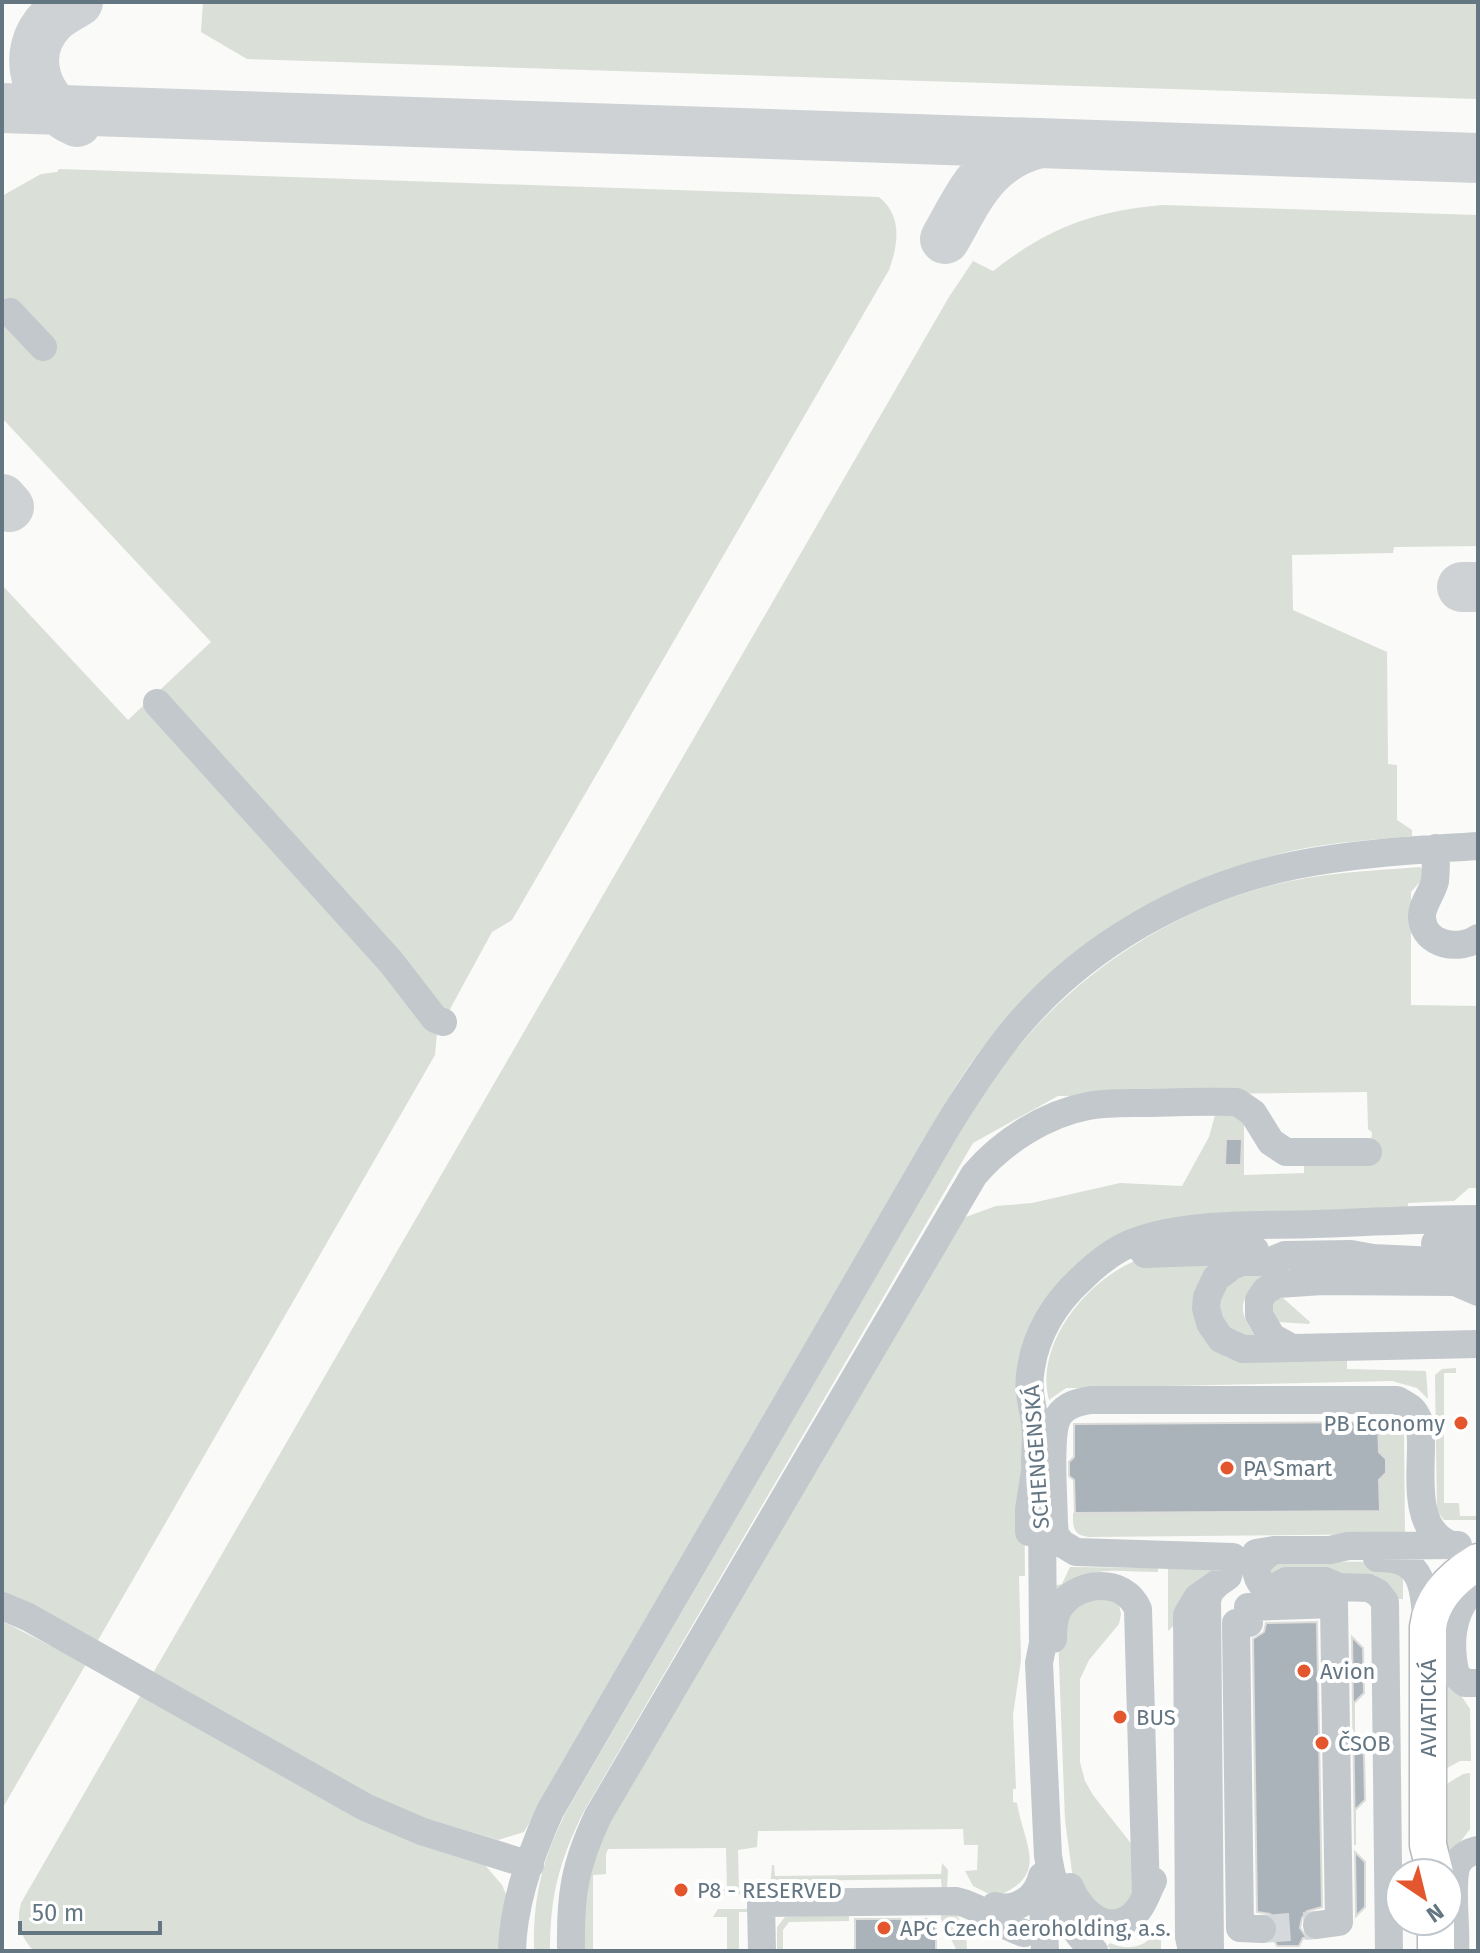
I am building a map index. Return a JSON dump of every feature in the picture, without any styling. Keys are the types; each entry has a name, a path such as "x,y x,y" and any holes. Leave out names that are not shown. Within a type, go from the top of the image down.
{"main road":[{"name":"AVIATICKÁ","path":"1437,1857 1428,1627 1433,1607 1469,1553"}],"street":[{"path":"13,310 43,347"},
{"path":"157,703 391,962 435,1019 443,1022"},
{"path":"512,1951 513,1923 534,1845 563,1787 941,1137 984,1070 1022,1021 1057,986 1104,948 1142,923 1198,895 1261,873 1299,864 1478,846"},
{"path":"1436,848 1434,883 1424,907 1423,924 1436,940 1445,945 1467,945 1478,938"},
{"path":"571,1951 572,1887 577,1865 598,1816 974,1175 988,1158 1026,1131 1069,1111 1108,1103 1155,1102 1237,1102 1253,1113 1271,1142 1286,1152 1368,1152"},
{"name":"SCHENGENSKÁ","path":"1094,1951 1075,1930 1059,1901 1051,1878 1046,1829 1039,1663 1043,1643 1041,1510 1035,1471 1035,1422 1029,1402 1031,1367 1042,1332 1069,1289 1102,1260 1154,1237 1200,1229 1478,1219"},
{"path":"1383,1221 1413,1231 1445,1232"},
{"path":"1351,1254 1372,1247 1478,1237"},
{"path":"1035,1422 1042,1370 1050,1340 1074,1299 1106,1272 1131,1259 1158,1252 1266,1249 1285,1255 1351,1254 1373,1258 1478,1263"},
{"path":"1285,1255 1268,1262 1242,1262 1222,1272 1211,1286 1206,1308 1210,1323 1227,1344 1243,1349 1478,1344"},
{"path":"1292,1348 1272,1337 1258,1310 1259,1300 1266,1290 1278,1284 1322,1281 1455,1282 1478,1292"},
{"path":"1397,1400 1415,1413 1420,1427 1424,1515 1435,1535 1469,1553 1348,1546 1330,1550 1274,1550 1233,1557 1071,1551 1055,1534 1057,1419 1067,1408 1083,1401 1104,1412 1362,1410 1397,1400"},
{"path":"1274,1550 1261,1557 1257,1565 1260,1584 1274,1588 1286,1581 1325,1581 1339,1587 1365,1587 1382,1597 1386,1609 1389,1951"},
{"path":"1330,1550 1349,1558 1390,1557 1411,1566 1422,1585 1428,1627"},
{"path":"1192,1951 1189,1937 1187,1615 1197,1598 1228,1576 1233,1557"},
{"path":"1210,1951 1207,1600 1217,1584"},
{"path":"1478,1584 1459,1608 1453,1624 1456,1675 1465,1683 1478,1683"},
{"path":"1042,1731 1055,1697 1053,1624 1058,1609 1080,1590 1099,1586 1116,1587 1132,1597 1140,1621 1146,1895 1138,1909 1128,1918 1114,1923 1094,1920 1074,1898 1061,1847 1046,1829"},
{"path":"1262,1929 1240,1928 1236,1623 1249,1623 1248,1607 1334,1604 1339,1922 1317,1925"},
{"path":"2,1606 28,1617 365,1807 527,1877"},
{"path":"1209,1779 1238,1777"},
{"path":"1024,1943 1042,1876 1041,1847 1046,1829"},
{"path":"995,1906 1009,1908 1027,1901 1039,1886 1042,1876"},
{"path":"527,1877 528,1951"},
{"path":"956,1901 973,1894 995,1906 1014,1921 1024,1943"},
{"path":"762,1951 761,1903 956,1901 982,1910 1024,1943"}],"shaded area":[{"path":"203,2 1478,2 1478,99 247,59 201,32"},
{"path":"59,169 879,197 892,213 896,231 895,251 889,270 512,920 492,932 437,1033 435,1055 97,1642 2,1596 2,585 128,720 211,642 2,418 2,196 41,174"},
{"path":"1162,205 1478,215 1478,546 1394,547 1393,553 1292,555 1293,610 1387,652 1388,764 1397,765 1397,820 1412,830 1412,836 1296,850 1244,864 1195,883 1103,933 1062,964 1023,1000 988,1040 957,1084 524,1832 498,1840 389,1807 152,1675 949,297 973,261 993,271 1033,243 1072,224 1114,212"},
{"path":"1420,867 1424,877 1411,892 1411,1005 1477,1006 1477,1188 1469,1188 1454,1201 1408,1203 1408,1211 1250,1213 1080,1271 1023,1397 1025,1576 1019,1576 1021,1660 1013,1715 1016,1789 1013,1789 1013,1802 1017,1803 1030,1858 1023,1879 995,1897 973,1886 965,1871 977,1870 978,1845 964,1845 963,1829 758,1831 757,1847 738,1850 739,1891 752,1891 752,1894 714,1895 714,1890 727,1889 726,1848 608,1849 606,1874 593,1875 593,1951 580,1951 580,1919 595,1845 963,1218 996,1206 1032,1203 1120,1183 1182,1186 1209,1137 1217,1108 1244,1110 1244,1175 1304,1173 1304,1161 1370,1159 1372,1132 1368,1129 1367,1092 1058,1096 973,1143 583,1813 558,1880 550,1951 534,1951 535,1913 541,1879 566,1812 946,1155 995,1077 1021,1043 1082,983 1151,935 1189,915 1269,886 1306,878"},
{"path":"1137,1260 1222,1260 1204,1326 1347,1358 1347,1369 1426,1371 1428,1399 1417,1388 1392,1381 1066,1388 1049,1400 1046,1379 1049,1357 1069,1316 1100,1282"},
{"path":"1275,1274 1255,1287 1244,1301 1244,1317 1258,1338 1241,1338 1218,1319 1218,1285 1226,1275"},
{"path":"1283,1298 1309,1324 1279,1322 1273,1317 1271,1303"},
{"path":"1456,1368 1456,1373 1444,1373 1444,1503 1459,1503 1460,1516 1478,1516 1478,1520 1444,1520 1437,1511 1435,1375 1442,1369"},
{"path":"1385,1415 1397,1418 1404,1432 1405,1532 1401,1534 1089,1537 1075,1530 1073,1513 1379,1511 1379,1477 1386,1473 1379,1456 1378,1422"},
{"path":"1271,1561 1390,1562 1403,1569 1403,1599 1391,1599 1386,1583 1375,1575 1272,1574 1268,1573"},
{"path":"1219,1565 1181,1619 1168,1631 1168,1568"},
{"path":"1070,1567 1158,1568 1158,1572 1102,1571 1078,1578 1054,1597 1048,1587 1062,1584"},
{"path":"1092,1592 1119,1605 1121,1614 1119,1624 1089,1660 1080,1679 1080,1762 1093,1795 1133,1846 1138,1895 1111,1915 1077,1890 1065,1820 1058,1636 1062,1613"},
{"path":"2,1621 86,1664 2,1809"},
{"path":"1440,1650 1452,1682 1470,1709 1471,1761 1460,1761 1440,1772"},
{"path":"142,1693 484,1864 502,1885 508,1899 506,1951 34,1951 20,1929 21,1903"},
{"path":"1470,1773 1470,1829 1447,1857 1440,1788"},
{"path":"942,1863 948,1870 947,1889 942,1892 941,1879 775,1881 775,1893 770,1889 772,1865 775,1876 941,1874"},
{"path":"718,1909 749,1909 751,1912 739,1912 739,1951 727,1951 727,1917 713,1917"},
{"path":"849,1914 849,1921 789,1922 783,1930 783,1951 777,1951 777,1927 785,1917"},
{"path":"941,1914 956,1914 966,1931 967,1951 957,1951"},
{"path":"1161,1921 1161,1951 1113,1951 1107,1946 1110,1943 1126,1947 1141,1945 1153,1936"}],"building":[{"path":"1226,1139 1242,1139 1241,1165 1225,1165"},
{"name":"PA Smart","path":"1378,1422 1379,1452 1386,1459 1386,1473 1379,1480 1380,1511 1075,1513 1074,1480 1069,1476 1069,1462 1074,1457 1074,1424"},
{"path":"1317,1622 1322,1907 1307,1911 1302,1918 1300,1928 1307,1938 1303,1938 1299,1946 1277,1946 1274,1940 1279,1931 1277,1921 1270,1914 1257,1912 1253,1639 1264,1632 1266,1623"},
{"path":"1352,1637 1363,1648 1364,1693 1354,1703 1354,1745 1364,1755 1365,1800 1355,1810 1355,1845"},
{"path":"1355,1852 1365,1862 1365,1907 1356,1916"},
{"name":"APC Czech aeroholding, a.s.","path":"855,1919 936,1919 936,1951 855,1951"}],"taxiway":[{"path":"77,122 51,104 36,77 34,62 42,32 55,16 78,2"},
{"path":"2,108 1478,158"},
{"path":"945,239 981,179 1006,157 1041,143"},
{"path":"2,499 9,507"},
{"path":"1462,587 1478,587"}],"tunnel":[{"path":"1262,1929 1317,1925"}],"place":[{"name":"PB Economy","path":"1461,1423"},
{"name":"PA Smart","path":"1227,1468"},
{"name":"Avion","path":"1304,1671"},
{"name":"BUS","path":"1120,1717"},
{"name":"ČSOB","path":"1322,1743"},
{"name":"P8 - RESERVED","path":"681,1890"},
{"name":"APC Czech aeroholding, a.s.","path":"884,1928"}]}
